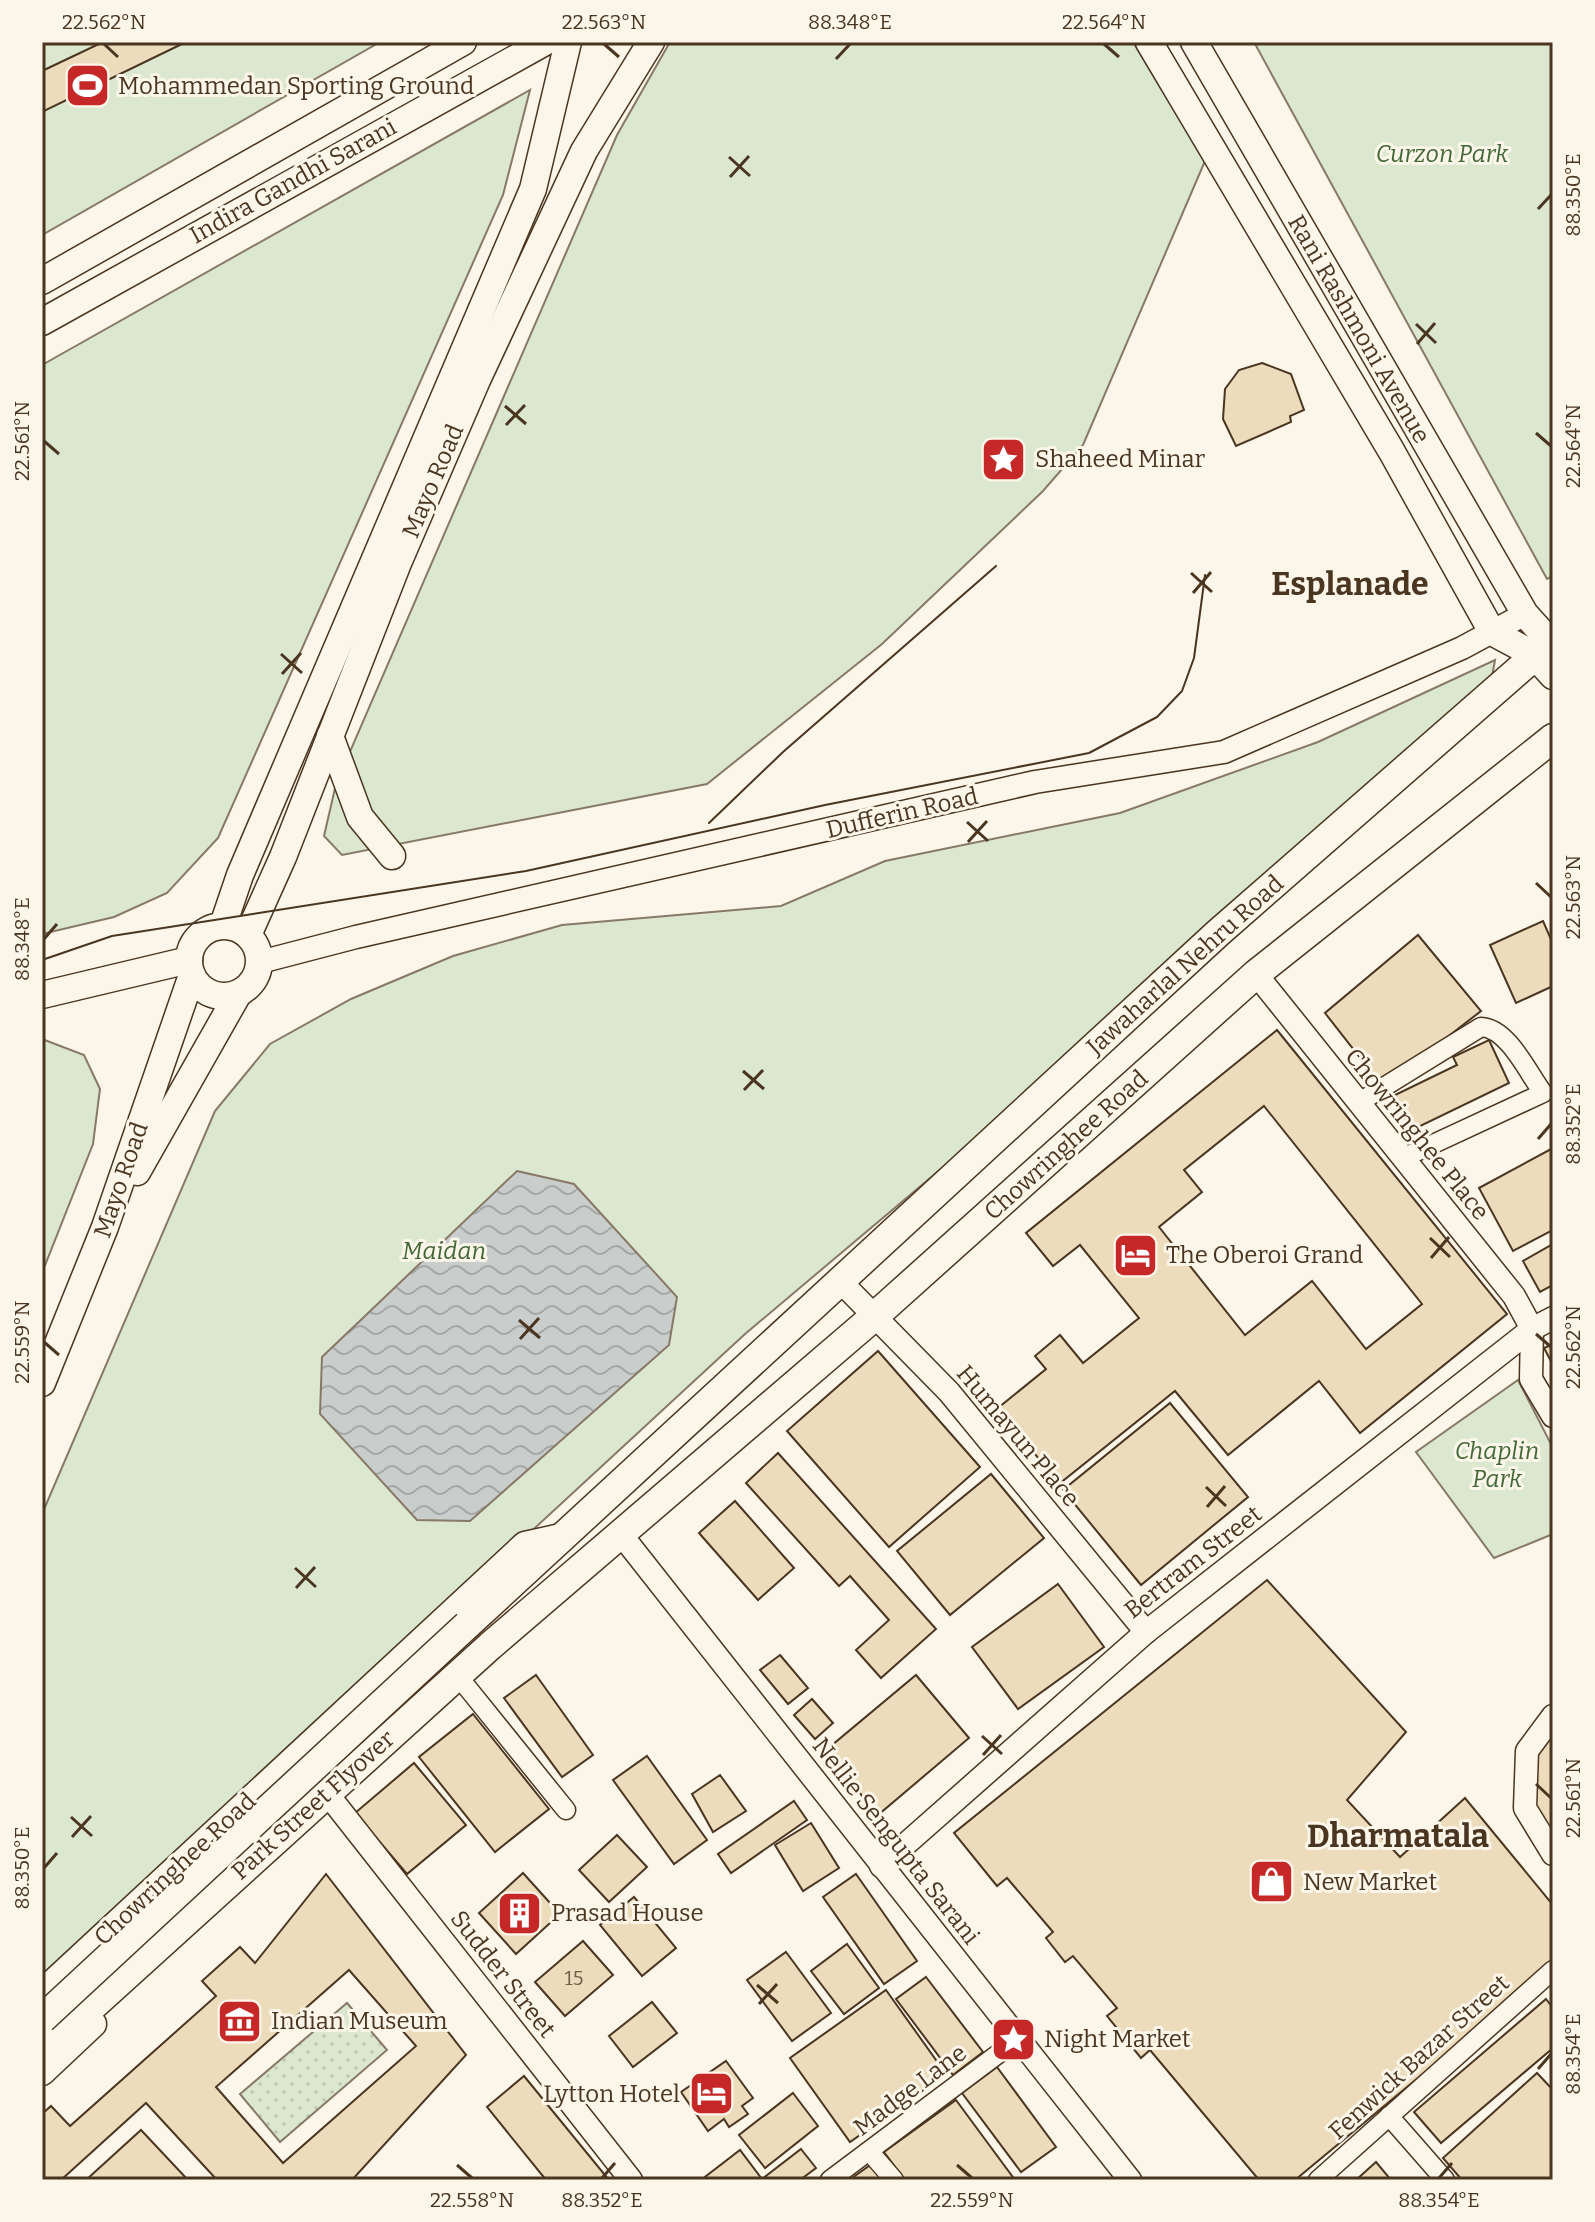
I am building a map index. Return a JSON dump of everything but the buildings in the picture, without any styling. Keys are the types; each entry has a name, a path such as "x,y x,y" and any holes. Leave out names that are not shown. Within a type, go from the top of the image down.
{"main road":[{"name":"Indira Gandhi Sarani","path":"42,281 463,42"},
{"name":"Indira Gandhi Sarani","path":"42,322 545,42"},
{"name":"Mayo Road","path":"223,925 240,875 533,189 568,42"},
{"name":"Mayo Road","path":"248,935 398,563 536,249 584,151 651,42"},
{"path":"1149,42 1392,452 1492,632 1547,645"},
{"name":"Rani Rashmoni Avenue","path":"1194,42 1525,614 1547,645 1553,676"},
{"path":"1234,186 1268,173"},
{"name":"Jawaharlal Nehru Road","path":"841,1282 1218,933 1547,645"},
{"path":"330,736 360,817 392,856"},
{"name":"Chowringhee Road","path":"587,1562 876,1315 1256,974 1553,738"},
{"path":"105,1227 238,994 254,981 260,962 248,935 223,925 202,934 190,950 190,968 209,993 219,996 238,994"},
{"name":"Mayo Road","path":"42,1383 105,1227 190,968"},
{"path":"42,995 190,968"},
{"path":"561,1537 841,1282"},
{"name":"Chowringhee Road","path":"42,1993 525,1545 561,1537"},
{"name":"Park Street Flyover","path":"42,2019 561,1537"},
{"path":"42,2072 333,1801 572,1592 587,1562"},
{"name":"Park Street Flyover","path":"42,2052 587,1562"}],"street":[{"name":"Dufferin Road","path":"260,962 356,937 1035,782 1224,752 1492,632 1525,614"},
{"name":"Chowringhee Place","path":"1256,974 1514,1296 1532,1329"},
{"path":"1358,1103 1481,1027 1489,1027 1504,1038 1548,1091 1403,1158"},
{"name":"Humayun Place","path":"841,1282 949,1392 1146,1632"},
{"name":"Bertram Street","path":"881,1866 1146,1632 1532,1329 1553,1318"},
{"path":"1532,1329 1531,1379 1553,1416"},
{"name":"Nellie Sengupta Sarani","path":"620,1533 1130,2180"},
{"path":"466,1686 566,1810"},
{"path":"1553,1716 1527,1751 1525,1808 1553,1854"},
{"name":"Sudder Street","path":"333,1801 631,2180"},
{"name":"Fenwick Bazar Street","path":"1318,2180 1553,1970"},
{"name":"Madge Lane","path":"830,2180 1018,2039"},
{"path":"1389,2116 1445,2180"},
{"path":"869,2151 894,2180"}],"green space":[{"path":"42,42 380,42 42,235"},
{"path":"670,42 1133,42 1205,161 1083,445 1043,491 882,644 707,784 342,855 324,836 336,784 617,135"},
{"name":"Curzon Park","path":"1254,42 1553,42 1553,576 1547,579"},
{"path":"530,90 503,195 218,838 167,893 114,917 42,934 42,365"},
{"name":"Maidan","path":"1495,660 1486,710 745,1334 42,1983 42,1514 215,1111 270,1044 351,999 453,956 562,925 781,906 885,861 1120,813 1318,742"},
{"path":"42,1039 84,1055 100,1089 93,1144 42,1273"},
{"name":"Chaplin Park","path":"1518,1380 1553,1448 1553,1534 1494,1558 1416,1452"},
{"path":"347,2003 387,2050 280,2142 240,2094"}],"water":[{"path":"517,1171 574,1184 677,1297 669,1345 470,1521 417,1520 320,1414 322,1357"}],"tram line":[{"path":"709,823 783,752 996,566"},
{"path":"42,960 112,936 526,871 825,805 1089,753 1157,717 1182,691 1194,658 1205,575"}],"place":[{"name":"Mohammedan Sporting Ground","path":"87,86"},
{"name":"Shaheed Minar","path":"1004,459"},
{"name":"The Oberoi Grand","path":"1135,1255"},
{"name":"New Market","path":"1272,1882"},
{"name":"Prasad House","path":"520,1913"},
{"name":"Indian Museum","path":"240,2021"},
{"name":"Night Market","path":"1013,2039"},
{"name":"Lytton Hotel","path":"711,2094"}],"district":[{"name":"Esplanade","path":"1350,584"},
{"name":"Dharmatala","path":"1398,1836"}]}
